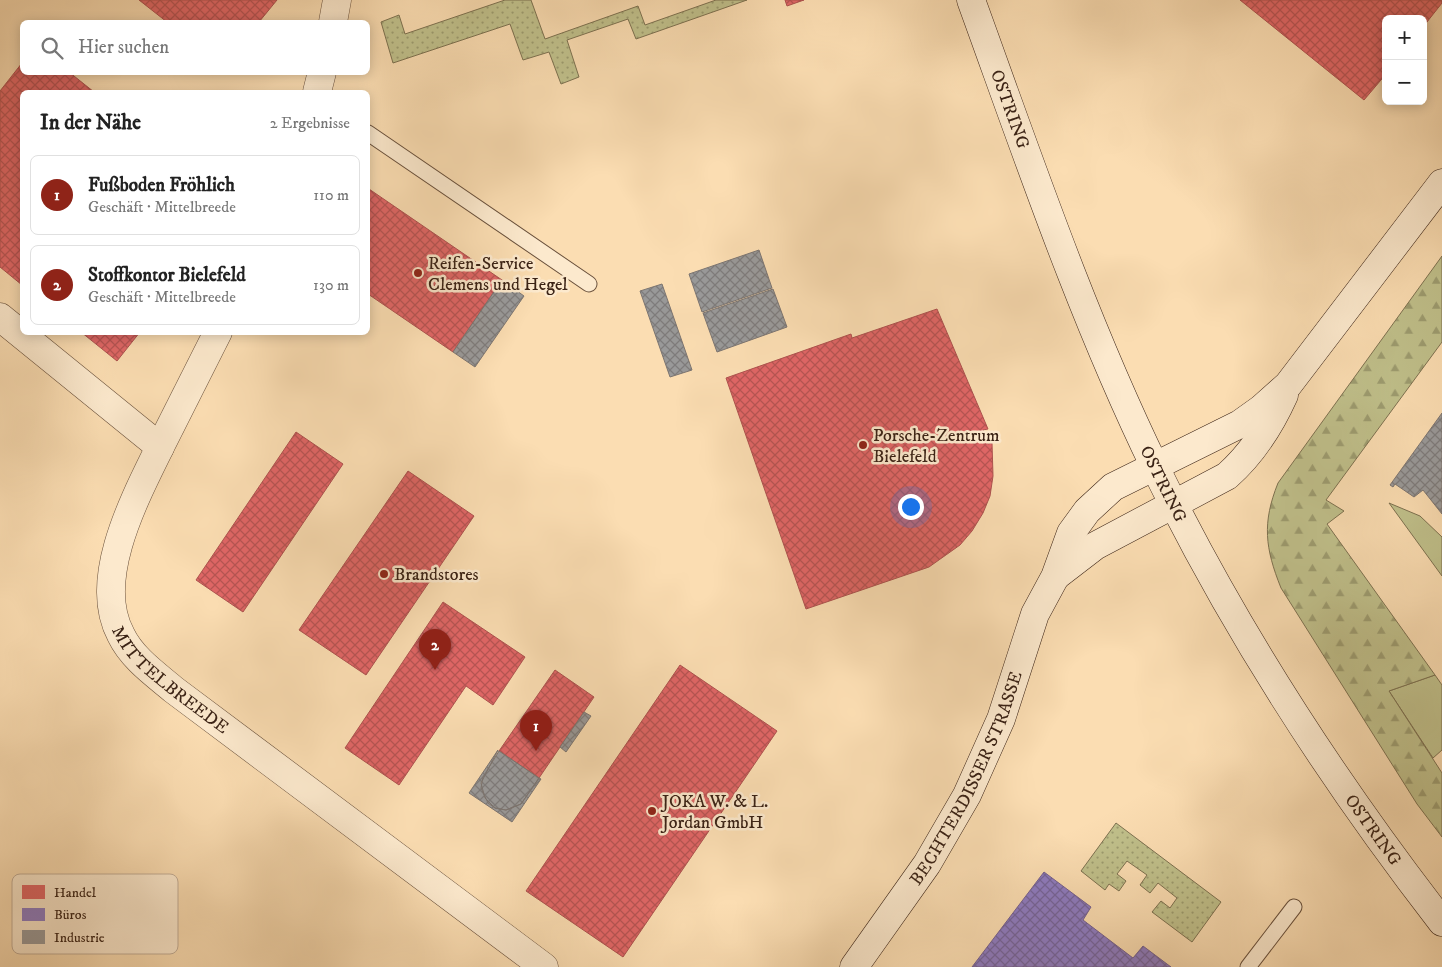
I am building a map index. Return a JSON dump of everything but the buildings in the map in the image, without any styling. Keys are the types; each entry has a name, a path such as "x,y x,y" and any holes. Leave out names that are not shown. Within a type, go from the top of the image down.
{"street":[{"path":"332,20 337,0"},
{"name":"OSTRING","path":"971,0 1063,250 1154,465 1207,568 1287,704 1382,843 1442,922"},
{"path":"318,90 321,75"},
{"name":"BECHTERDISSER STRASSE","path":"854,967 927,864 967,795 1001,719 1035,614 1055,577 1071,533 1087,511 1113,486 1240,424 1261,409 1288,385 1437,199"},
{"path":"0,317 20,333"},
{"path":"22,335 160,447"},
{"name":"MITTELBREEDE","path":"216,335 160,447 122,532 112,578 114,618 121,636 132,651 174,690 544,967"},
{"name":"BECHTERDISSER STRASSE","path":"1055,577 1095,546 1211,486 1243,462 1272,420 1288,385"}],"lane":[{"path":"370,134 589,284"},
{"path":"1248,967 1294,907"}],"green space":[{"path":"505,0 531,0 545,39 638,6 645,25 716,0 747,0 636,39 628,19 567,40 579,77 561,84 549,52 523,60 510,24 393,63 381,22 399,15 405,34"},
{"path":"1442,256 1442,342 1326,500 1344,511 1327,524 1435,675 1389,691 1442,773 1442,837 1417,804 1281,588 1269,548 1268,523 1269,511 1278,483"},
{"path":"1389,503 1420,516 1442,537 1442,576"},
{"path":"1435,675 1442,685 1442,750 1433,758 1389,691"},
{"path":"1116,823 1221,902 1192,942 1152,912 1161,901 1170,908 1177,898 1158,883 1150,893 1140,885 1147,875 1127,861 1117,874 1126,881 1119,891 1109,884 1105,890 1081,871"}],"place":[{"name":"Reifen-Service Clemens und Hegel","path":"418,273"},
{"name":"Porsche-Zentrum Bielefeld","path":"863,445"},
{"name":"Brandstores","path":"384,574"},
{"name":"Stoffkontor Bielefeld","path":"435,670"},
{"name":"Fußboden Fröhlich","path":"536,751"},
{"name":"JOKA W. & L. Jordan GmbH","path":"652,811"}]}
